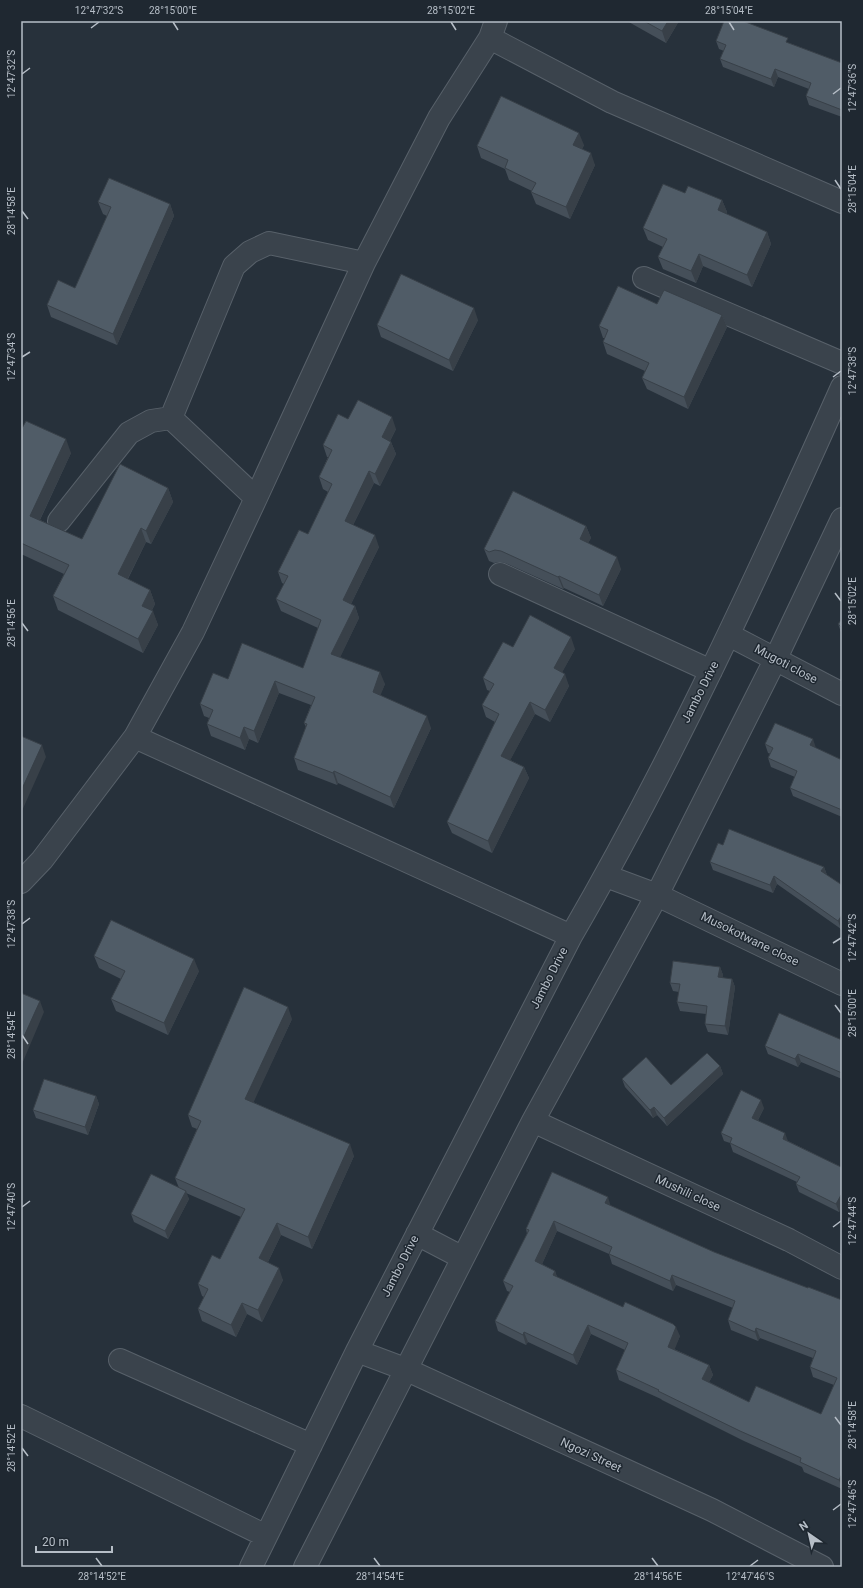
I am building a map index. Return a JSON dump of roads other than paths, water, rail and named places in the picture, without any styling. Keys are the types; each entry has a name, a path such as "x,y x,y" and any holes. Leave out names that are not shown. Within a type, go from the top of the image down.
{"street":[{"path":"21,882 42,860 135,737 192,632 256,498 364,263 439,118 493,29 612,102 842,202"},
{"path":"171,418 234,266 250,252 269,243 364,263"},
{"path":"644,278 842,363"},
{"name":"Jambo Drive","path":"251,1567 357,1351 571,936 606,876 834,427 842,387"},
{"path":"171,418 256,498"},
{"path":"59,521 129,433 151,421 171,418"},
{"path":"306,1567 405,1369 533,1121 657,895 776,658 842,518"},
{"path":"500,574 711,671"},
{"name":"Mugoti close","path":"729,635 776,658 842,694"},
{"path":"135,737 571,936"},
{"name":"Musokotwane close","path":"606,876 657,895 842,984"},
{"name":"Mushili close","path":"533,1121 789,1240 842,1268"},
{"path":"417,1234 463,1258"},
{"name":"Ngozi Street","path":"357,1351 405,1369 712,1510 822,1567"},
{"path":"120,1360 311,1445"},
{"path":"21,1416 266,1536"}]}
